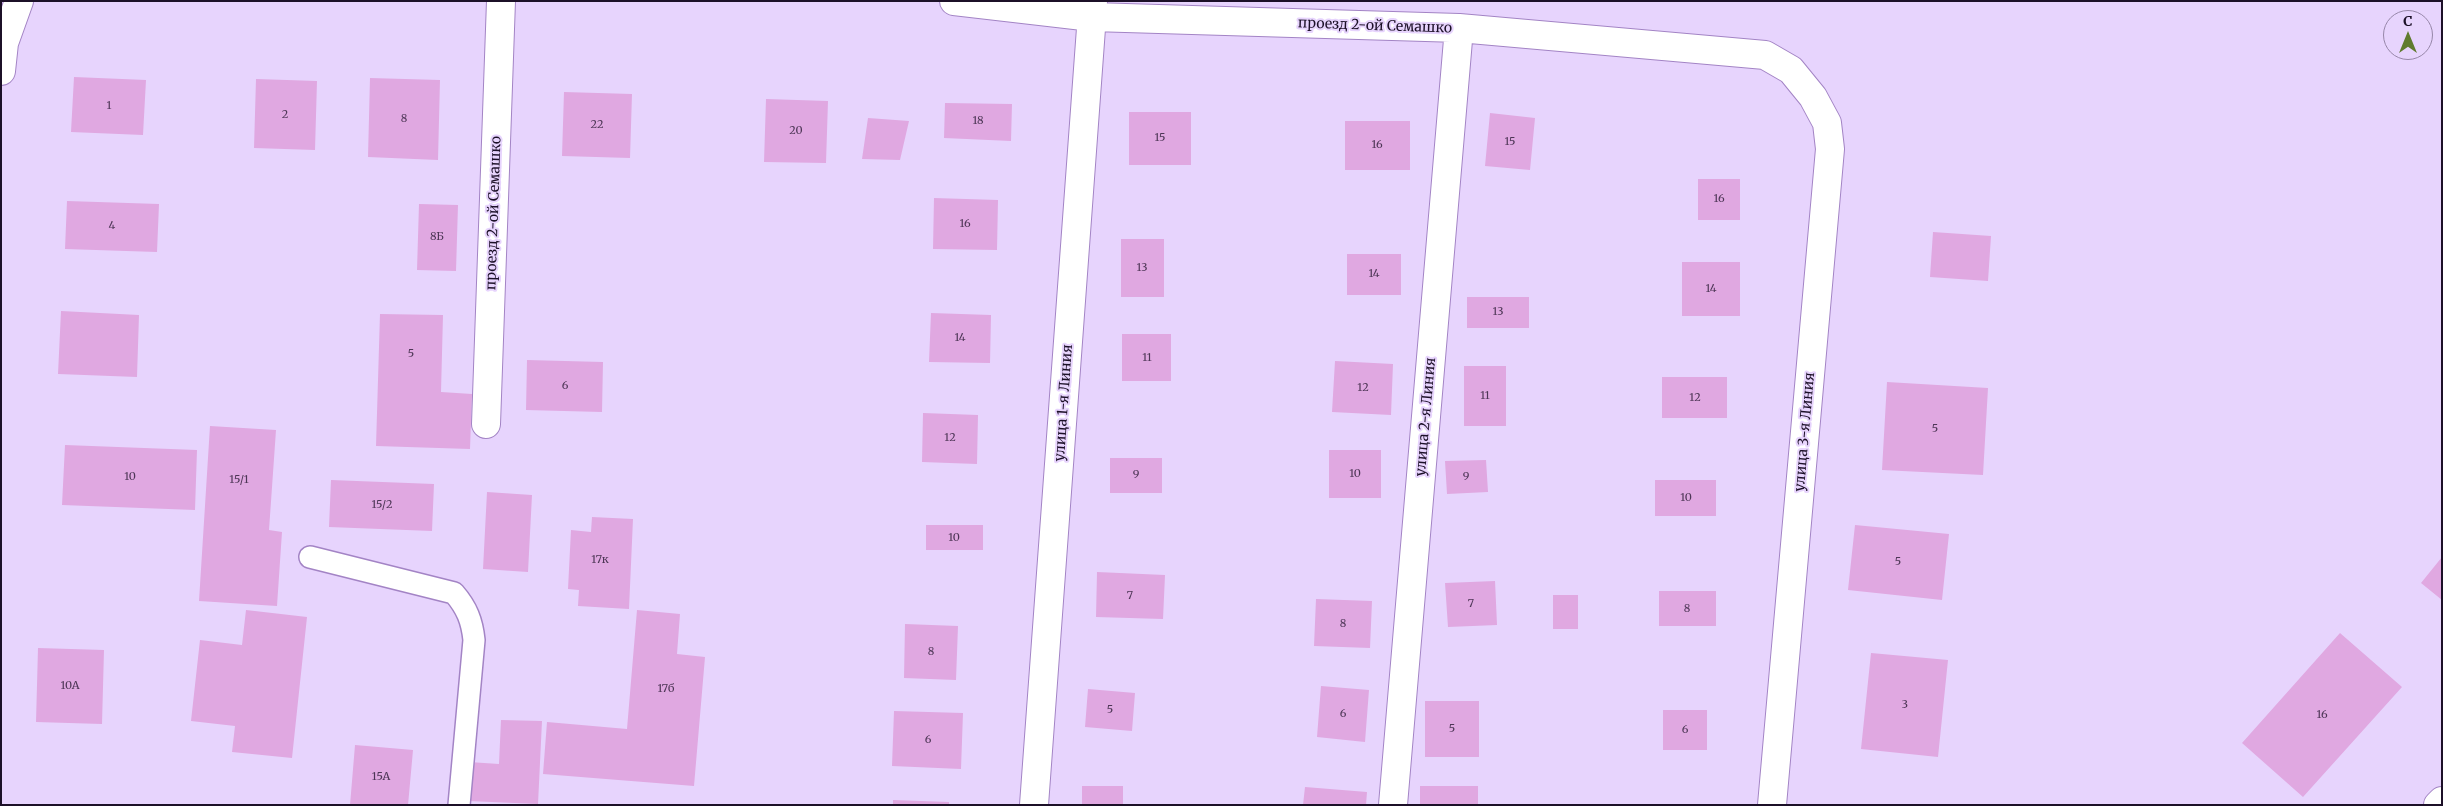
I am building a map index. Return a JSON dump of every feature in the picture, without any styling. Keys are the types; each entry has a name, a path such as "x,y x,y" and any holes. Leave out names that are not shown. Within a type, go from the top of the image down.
{"street":[{"path":"1,71 4,43 19,1"},
{"name":"проезд 2-ой Семашко","path":"486,424 501,1"},
{"name":"проезд 2-ой Семашко","path":"954,1 1459,28 1765,55 1791,70"},
{"name":"улица 1-я Линия","path":"1034,805 1093,9"},
{"name":"улица 2-я Линия","path":"1394,805 1459,28"},
{"name":"улица 3-я Линия","path":"1772,805 1830,149 1827,123 1813,97 1791,70"},
{"path":"2438,805 2442,801"}],"lane":[{"path":"310,557 454,593 466,606 472,624 474,640 459,805"}],"building":[{"path":"74,77 146,80 143,135 71,132"},
{"path":"370,78 440,80 438,160 368,157"},
{"path":"256,79 317,81 315,150 254,148"},
{"path":"564,92 632,94 630,158 562,156"},
{"path":"766,99 828,101 826,163 764,162"},
{"path":"945,103 1012,104 1011,141 944,138"},
{"path":"1129,112 1191,112 1191,165 1129,165"},
{"path":"1490,113 1535,118 1530,170 1485,166"},
{"path":"868,118 909,121 900,160 862,159"},
{"path":"1345,121 1410,121 1410,170 1345,170"},
{"path":"1698,179 1740,179 1740,220 1698,220"},
{"path":"934,198 998,200 997,250 933,249"},
{"path":"67,201 159,204 157,252 65,249"},
{"path":"419,204 458,205 456,271 417,270"},
{"path":"1933,232 1991,236 1988,281 1930,277"},
{"path":"1121,239 1164,239 1164,297 1121,297"},
{"path":"1347,254 1401,254 1401,295 1347,295"},
{"path":"1682,262 1740,262 1740,316 1682,316"},
{"path":"1467,297 1529,297 1529,328 1467,328"},
{"path":"61,311 139,315 137,377 58,374"},
{"path":"931,313 991,315 990,363 929,362"},
{"path":"380,314 443,315 441,392 472,394 470,449 376,446"},
{"path":"1122,334 1171,334 1171,381 1122,381"},
{"path":"527,360 603,362 602,412 526,410"},
{"path":"1335,361 1393,364 1391,415 1332,412"},
{"path":"1464,366 1506,366 1506,426 1464,426"},
{"path":"1662,377 1727,377 1727,418 1662,418"},
{"path":"1887,382 1988,388 1983,475 1882,470"},
{"path":"923,413 978,415 977,464 922,462"},
{"path":"210,426 276,430 269,530 282,532 277,606 199,601"},
{"path":"65,445 197,450 195,510 62,505"},
{"path":"1329,450 1381,450 1381,498 1329,498"},
{"path":"1110,458 1162,458 1162,493 1110,493"},
{"path":"1486,460 1488,492 1447,494 1445,461"},
{"path":"331,480 434,484 432,531 329,527"},
{"path":"1655,480 1716,480 1716,516 1655,516"},
{"path":"487,492 532,495 528,572 483,569"},
{"path":"592,517 633,519 629,609 578,606 579,590 568,589 571,530 591,532"},
{"path":"926,525 983,525 983,550 926,550"},
{"path":"1855,525 1949,534 1942,600 1848,590"},
{"path":"2442,557 2442,600 2421,583"},
{"path":"1097,572 1165,575 1163,619 1096,617"},
{"path":"1495,581 1497,625 1448,627 1445,583"},
{"path":"1659,591 1716,591 1716,626 1659,626"},
{"path":"1553,595 1578,595 1578,629 1553,629"},
{"path":"1316,599 1372,601 1370,648 1314,646"},
{"path":"246,610 307,617 292,758 232,752 235,726 191,721 200,640 242,645"},
{"path":"637,610 680,614 677,654 705,657 694,786 543,774 547,722 627,729"},
{"path":"905,624 958,626 956,680 904,678"},
{"path":"2340,633 2402,687 2303,797 2242,743"},
{"path":"38,648 104,650 102,724 36,722"},
{"path":"1871,653 1948,660 1938,757 1861,749"},
{"path":"1321,686 1369,690 1365,742 1317,737"},
{"path":"1088,689 1135,693 1132,731 1085,727"},
{"path":"1425,701 1479,701 1479,757 1425,757"},
{"path":"1663,710 1707,710 1707,750 1663,750"},
{"path":"894,711 963,713 961,769 892,766"},
{"path":"501,720 542,721 538,804 468,801 469,762 499,764"},
{"path":"355,745 413,750 408,805 350,805"},
{"path":"1082,786 1123,786 1123,805 1082,805"},
{"path":"1420,786 1478,786 1478,805 1420,805"},
{"path":"1305,787 1367,792 1366,805 1303,805"},
{"path":"893,800 949,802 949,805 893,805"}]}
